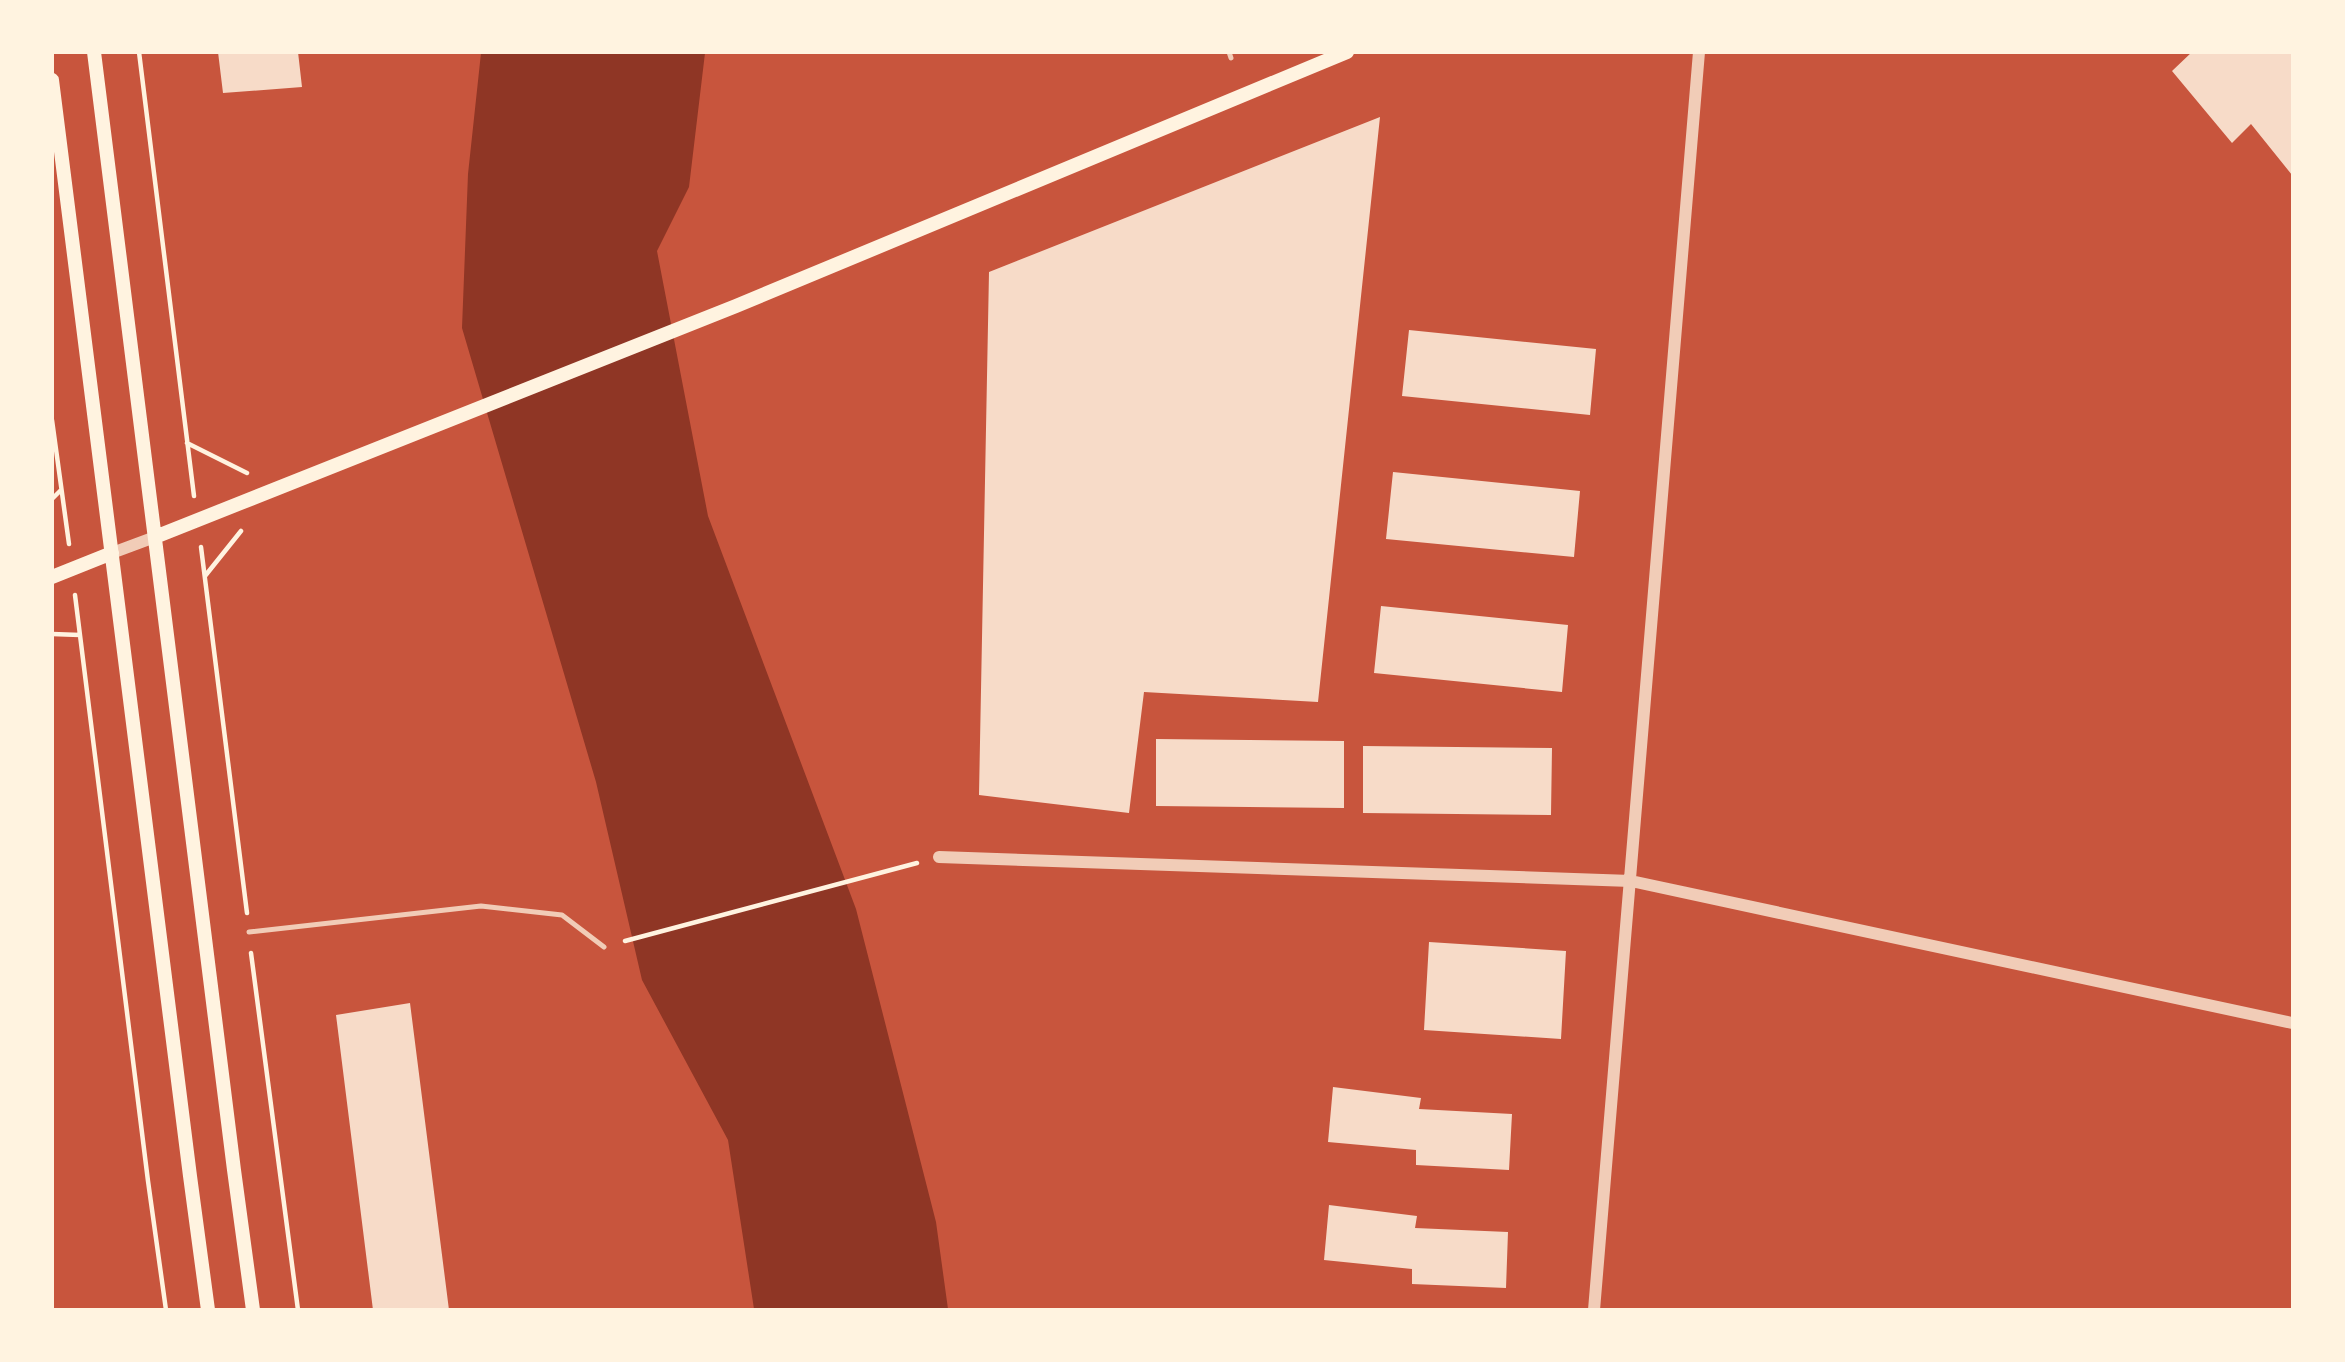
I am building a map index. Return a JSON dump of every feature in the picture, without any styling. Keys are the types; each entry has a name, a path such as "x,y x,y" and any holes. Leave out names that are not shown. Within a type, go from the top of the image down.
{"main road":[{"path":"94,52 253,1310"},
{"path":"155,537 736,306 1347,52"},
{"path":"52,80 208,1310"},
{"path":"52,577 112,553"}],"street":[{"path":"1594,1310 1699,52"},
{"path":"112,553 155,537"},
{"path":"939,858 1631,881 2292,1023"}],"lane":[{"path":"249,932 481,906 562,915 604,947"}],"path":[{"path":"139,52 298,1310"},
{"path":"52,420 166,1310"},
{"path":"52,499 62,490"},
{"path":"52,634 80,635"},
{"path":"604,947 939,858"}],"shaded area":[{"path":"481,53 705,53 689,187 657,251 708,516 856,909 936,1222 948,1309 754,1309 728,1140 642,980 596,782 462,328 468,174"}],"building":[{"path":"218,52 298,52 302,87 223,93"},
{"path":"2192,52 2292,52 2292,175 2251,124 2232,143 2172,71"},
{"path":"1380,117 1318,702 1144,692 1129,813 979,795 989,272"},
{"path":"1409,330 1596,349 1590,415 1402,396"},
{"path":"1393,472 1580,491 1574,557 1386,539"},
{"path":"1381,606 1568,625 1562,692 1374,673"},
{"path":"1156,739 1344,741 1344,808 1156,806"},
{"path":"1363,746 1552,748 1551,815 1363,813"},
{"path":"1429,942 1566,951 1561,1039 1424,1030"},
{"path":"410,1003 449,1310 373,1310 336,1015"},
{"path":"1333,1087 1421,1098 1419,1109 1512,1114 1509,1170 1416,1165 1416,1150 1328,1142"},
{"path":"1329,1205 1417,1216 1415,1228 1508,1232 1506,1288 1412,1284 1412,1269 1324,1260"}]}
